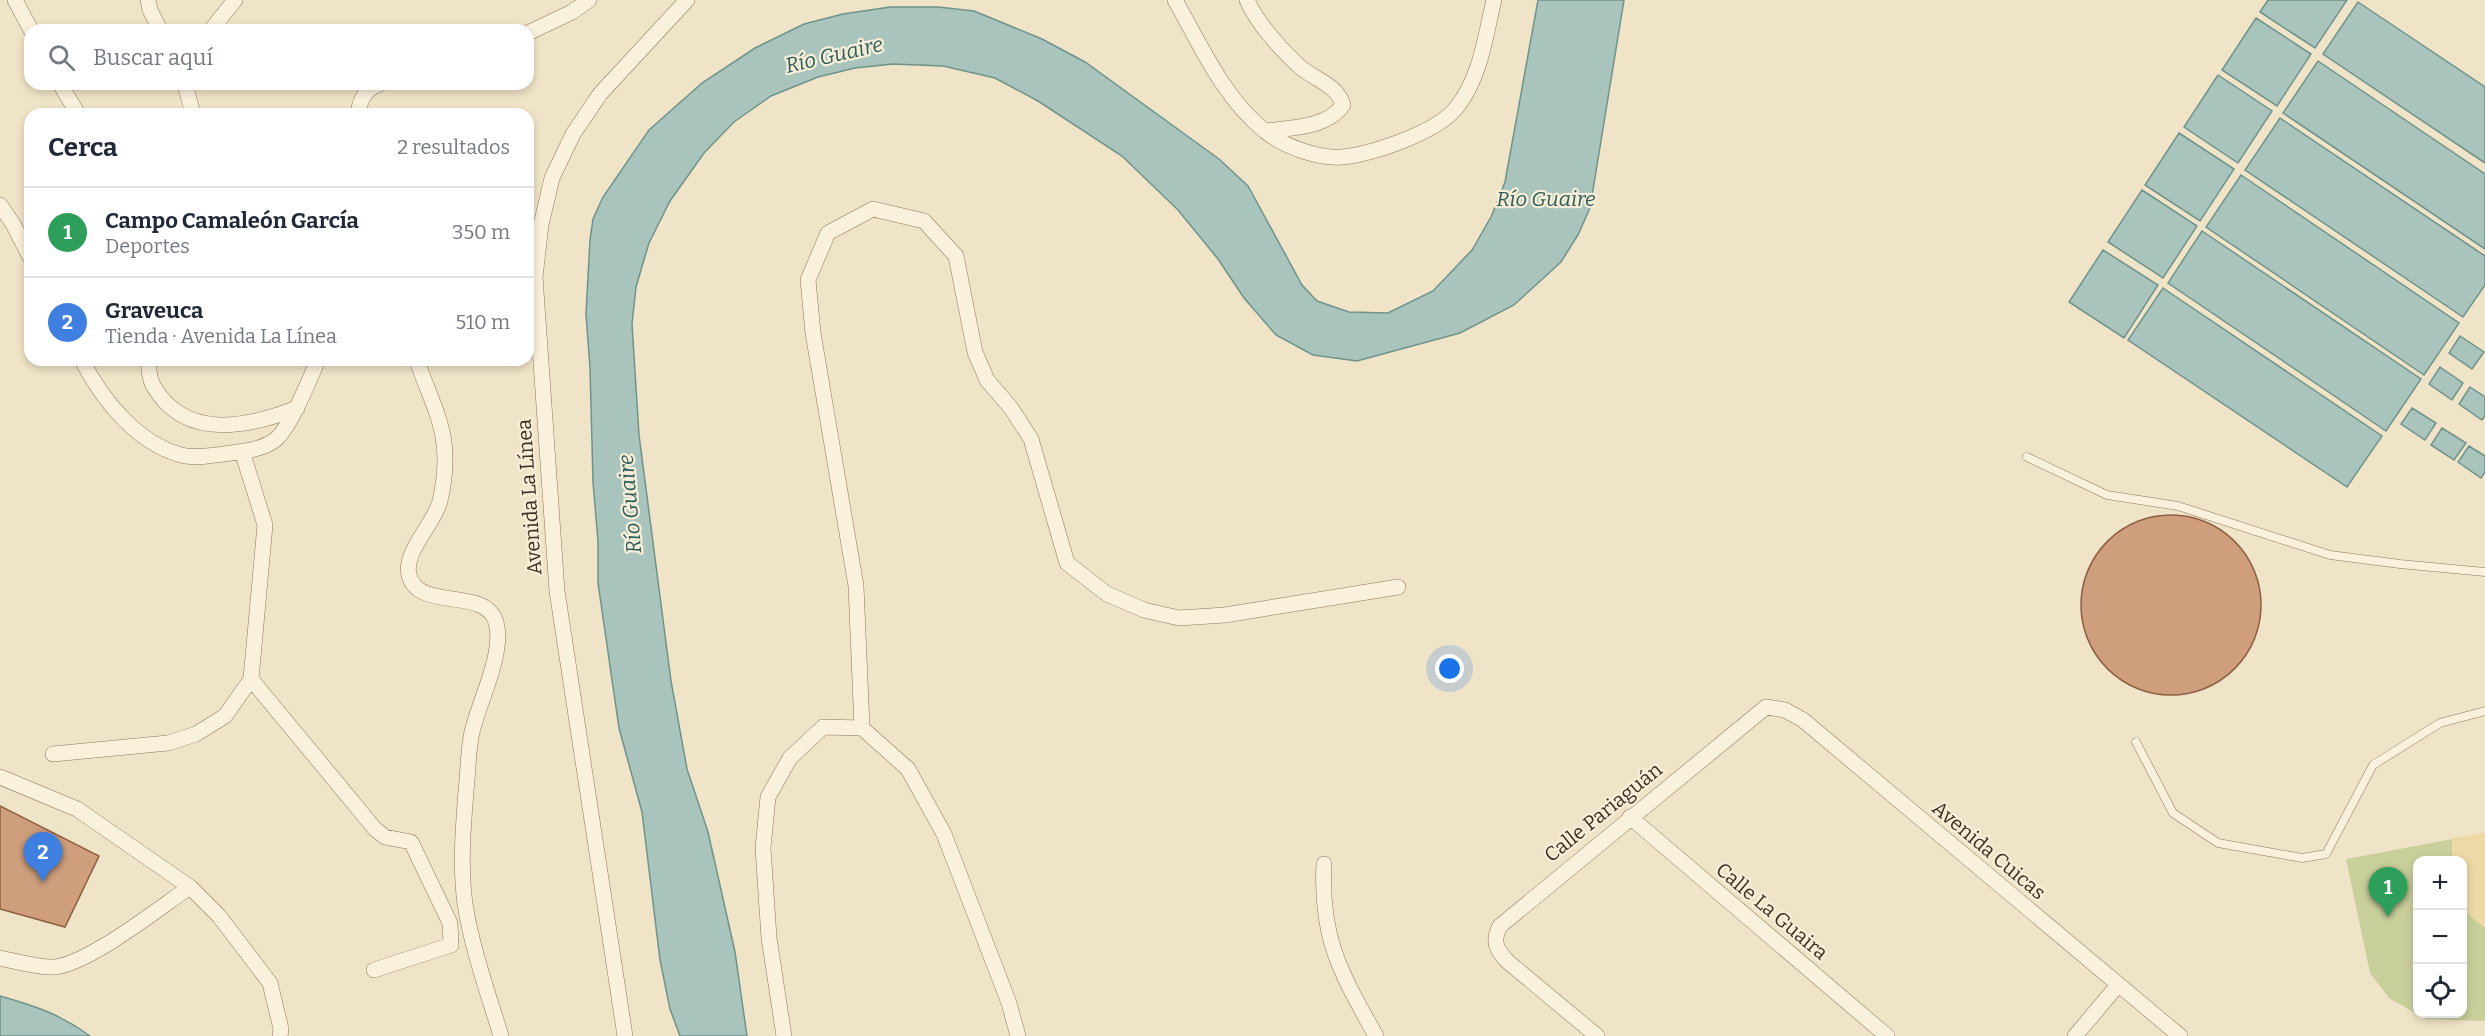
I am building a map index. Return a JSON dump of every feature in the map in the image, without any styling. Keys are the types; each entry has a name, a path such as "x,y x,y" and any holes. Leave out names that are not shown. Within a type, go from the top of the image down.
{"street":[{"path":"15,0 28,24"},
{"path":"148,0 157,24"},
{"path":"217,24 235,0"},
{"path":"534,30 572,12 589,0"},
{"name":"Avenida La Línea","path":"625,1036 557,591 535,278 541,225 552,178 573,134 600,94 687,0"},
{"path":"1175,0 1234,98 1265,131 1296,150 1340,157 1382,148 1425,131 1456,109 1475,79 1494,0"},
{"path":"1247,0 1255,18 1300,67 1340,93 1343,105 1336,116 1310,125 1265,131"},
{"path":"64,90 74,108"},
{"path":"187,90 191,108"},
{"path":"359,108 360,101 369,90"},
{"path":"0,204 14,224 24,245"},
{"path":"862,728 856,586 813,333 808,280 828,233 873,209 924,221 956,256 975,352 987,381 1011,408 1031,439 1067,563 1107,594 1144,610 1179,618 1225,615 1398,587"},
{"path":"86,366 114,410 154,444 184,456 254,450 275,440 297,408 315,366"},
{"path":"149,366 152,386 169,407 200,424 234,424 264,420 297,408"},
{"path":"419,366 440,422 445,465 440,503 410,559 409,576 416,586 433,597 471,601 486,610 495,620 496,628 494,658 471,737 462,851 465,904 477,956 501,1036"},
{"path":"53,754 168,743 196,734 225,717 251,679 265,525 242,452"},
{"path":"251,679 375,829 385,837 411,842 450,922 451,945 374,970"},
{"name":"Calle Pariaguán","path":"1597,1036 1507,961 1497,950 1494,937 1500,926 1766,707"},
{"name":"Avenida Cuicas","path":"1766,707 1785,710 1803,720 2180,1036"},
{"path":"784,1036 769,938 764,870 763,848 768,797 790,758 823,728 862,728 908,770 944,834 1008,1003 1018,1036"},
{"path":"0,777 77,809 190,887 219,916 270,983 281,1029 280,1036"},
{"name":"Calle La Guaira","path":"1630,818 1887,1036"},
{"path":"1324,864 1323,908 1334,954 1346,982 1376,1036"},
{"path":"0,958 54,967 75,960 119,936 190,887"},
{"path":"2075,1036 2118,985"}],"lane":[{"path":"2027,457 2107,495 2178,506 2330,555 2485,572"},
{"path":"2136,742 2174,813 2218,843 2302,858 2326,854 2373,765 2440,723 2485,711"}],"green space":[{"path":"2485,833 2485,1021 2424,1018 2467,1018 2467,856 2413,856 2413,1012 2389,998 2370,973 2346,859"}],"sand":[{"path":"2485,833 2485,928 2467,913 2467,856 2452,856 2452,838"}],"water":[{"name":"Río Guaire","path":"1538,0 1624,0 1590,208 1578,235 1561,262 1514,305 1460,333 1357,361 1313,355 1276,335 1244,298 1218,259 1178,210 1122,156 1038,101 995,78 943,66 893,64 855,68 818,77 771,96 734,122 704,153 670,201 649,243 636,287 632,324 639,435 671,681 687,769 708,832 735,952 747,1036 680,1036 670,1009 660,960 642,812 619,728 598,583 598,541 593,482 586,314 593,219 603,197 649,130 702,83 755,48 804,24 843,14 890,7 938,7 974,11 1042,39 1085,62 1219,159 1248,186 1302,285 1317,301 1349,312 1388,313 1433,291 1472,250 1491,217 1505,182"},
{"path":"2268,0 2347,0 2315,48 2260,12"},
{"path":"2358,2 2485,87 2485,163 2323,54"},
{"path":"2256,18 2311,54 2277,106 2222,70"},
{"path":"2318,61 2485,174 2485,249 2283,113"},
{"path":"2218,75 2272,111 2238,163 2184,127"},
{"path":"2280,118 2485,256 2485,285 2463,317 2245,170"},
{"path":"2179,133 2234,169 2200,221 2145,185"},
{"path":"2241,175 2459,323 2424,375 2206,227"},
{"path":"2142,190 2197,226 2163,278 2108,242"},
{"path":"2202,231 2421,379 2386,431 2168,283"},
{"path":"2103,250 2158,285 2124,338 2069,302"},
{"path":"2163,288 2382,436 2347,487 2128,340"},
{"path":"2460,336 2484,352 2472,369 2449,353"},
{"path":"2440,367 2463,383 2452,400 2429,384"},
{"path":"2470,387 2485,397 2485,416 2482,420 2459,404"},
{"path":"2412,408 2436,423 2425,440 2401,424"},
{"path":"2442,428 2466,443 2454,460 2431,445"},
{"path":"2469,446 2485,456 2485,472 2481,478 2458,462"},
{"path":"0,996 47,1012 90,1036 0,1036"}],"building":[{"path":"2171,515 2205,522 2221,530 2234,542 2246,555 2254,571 2261,605 2254,639 2246,655 2234,668 2221,680 2205,688 2171,695 2137,688 2121,680 2108,668 2096,655 2088,639 2081,605 2088,571 2096,555 2108,542 2121,530 2137,522"},
{"path":"0,806 99,856 65,927 0,909"}],"place":[{"name":"Graveuca","path":"43,882"},
{"name":"Campo Camaleón García","path":"2388,917"}]}
